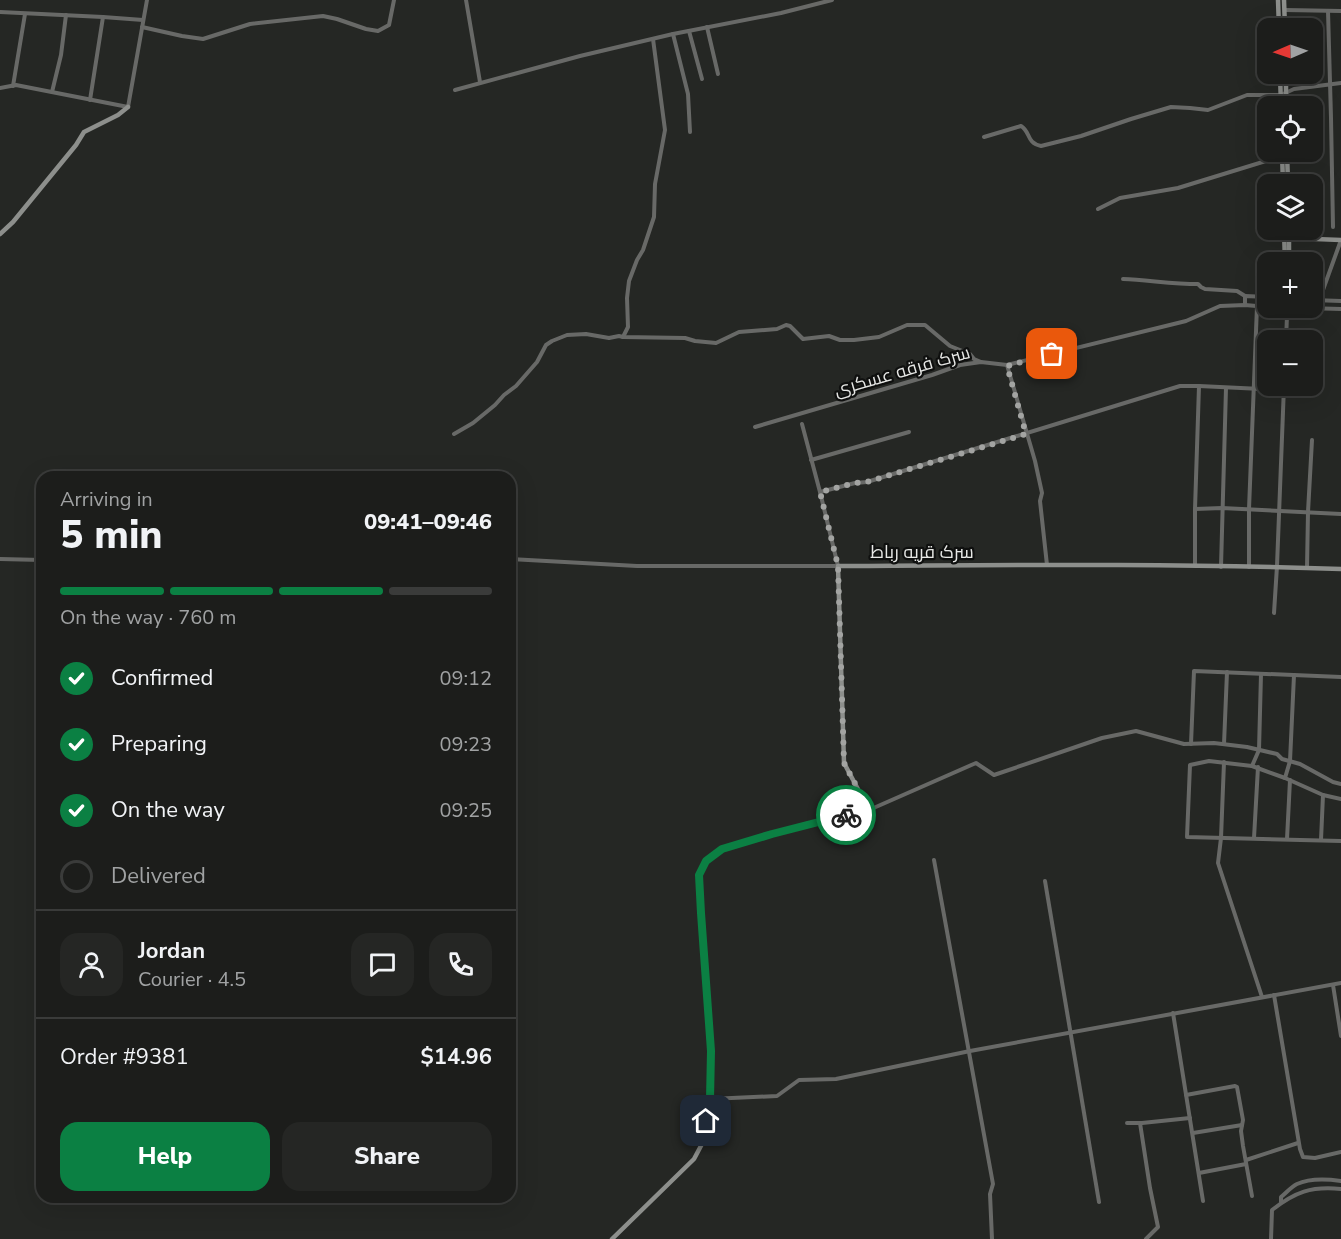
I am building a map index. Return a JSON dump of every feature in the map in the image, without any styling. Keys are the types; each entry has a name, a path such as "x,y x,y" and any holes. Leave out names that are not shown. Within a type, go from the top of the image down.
{"street":[{"path":"0,234 13,222 84,132 118,115 128,107 147,0"},
{"path":"142,27 203,39 250,24 323,16 378,31 389,25 394,0"},
{"path":"466,0 480,82"},
{"path":"455,90 580,56 832,0"},
{"path":"1278,0 1279,18"},
{"path":"1284,0 1285,18"},
{"path":"1285,10 1341,11"},
{"path":"1328,11 1333,227"},
{"path":"0,12 143,20"},
{"path":"13,87 25,13"},
{"path":"52,92 61,55 66,15"},
{"path":"90,100 103,17"},
{"path":"707,27 718,74"},
{"path":"689,31 702,79"},
{"path":"673,34 688,94 690,132"},
{"path":"623,337 628,327 629,280 643,250 654,217 655,184 665,130 653,39"},
{"path":"984,137 1021,126 1026,128 1030,141 1034,145 1041,146 1081,136 1171,107 1208,110 1246,95 1283,94 1294,89 1341,83"},
{"path":"1282,84 1283,94"},
{"path":"1283,94 1284,84"},
{"path":"0,88 16,85 128,107"},
{"path":"1098,209 1120,198 1178,188 1258,162"},
{"path":"1323,239 1341,240 1323,290"},
{"path":"1123,279 1198,284 1205,289 1237,291 1245,296 1257,297"},
{"path":"1245,296 1245,305"},
{"path":"1323,301 1341,302"},
{"name":"سرک فرقه عسکری","path":"755,427 960,365 981,362 1007,366 1185,321 1220,306 1257,306"},
{"path":"1249,567 1257,306"},
{"path":"1323,308 1341,309"},
{"path":"454,434 473,423 516,386 537,362 546,345 552,340 567,335 586,334 609,338 619,336 685,338 716,343 740,332 777,329 786,325 803,339 829,336 840,340 854,340 879,337 907,325 925,325 950,345 981,362"},
{"path":"1007,366 1042,493 1040,501 1047,565"},
{"path":"820,492 867,482 1180,386 1257,389"},
{"path":"1195,566 1199,386"},
{"path":"1221,567 1226,387"},
{"path":"1274,613 1284,396"},
{"path":"801,424 838,566 844,763 869,810"},
{"path":"811,460 909,432"},
{"path":"1307,568 1312,440"},
{"path":"1195,509 1222,508 1341,514"},
{"path":"0,559 36,560"},
{"path":"516,559 637,566 838,566"},
{"name":"سرک قریه رباط","path":"838,566 1277,566 1341,569"},
{"path":"1191,744 1194,671 1341,677"},
{"path":"1224,744 1227,672"},
{"path":"1254,838 1255,767 1259,750 1261,674"},
{"path":"1287,839 1294,675"},
{"path":"612,1239 694,1159 703,1142 710,1099 711,1051 699,875 706,861 722,849 869,810 976,763 994,775 1102,738 1136,731 1184,744 1224,744 1277,754 1282,759 1300,764 1341,784"},
{"path":"1341,799 1323,795 1255,767 1209,760 1190,765 1187,837 1341,841"},
{"path":"1224,762 1218,863 1262,997"},
{"path":"1321,840 1323,795"},
{"path":"934,860 993,1184 990,1194 992,1239"},
{"path":"1045,881 1100,1202"},
{"path":"710,1099 777,1096 799,1080 837,1079 970,1051 1341,983"},
{"path":"1333,985 1341,1036"},
{"path":"1274,995 1298,1143 1303,1157 1315,1158 1341,1152"},
{"path":"1173,1013 1203,1201"},
{"path":"1186,1095 1235,1086 1238,1089 1241,1131 1252,1196"},
{"path":"1127,1122 1140,1123 1190,1118"},
{"path":"1140,1123 1158,1227 1146,1239"},
{"path":"1192,1133 1242,1125"},
{"path":"1199,1173 1246,1162 1298,1143"},
{"path":"1281,1203 1281,1197 1295,1185 1309,1180 1341,1181"},
{"path":"1271,1239 1272,1210 1287,1198 1309,1189 1341,1189"}],"way so far":[{"path":"846,815 869,810 844,763 838,566 820,492 867,482 1026,434 1007,366 1052,354"}],"route":[{"path":"706,1121 710,1099 711,1051 699,875 706,861 722,849 846,815"}]}
